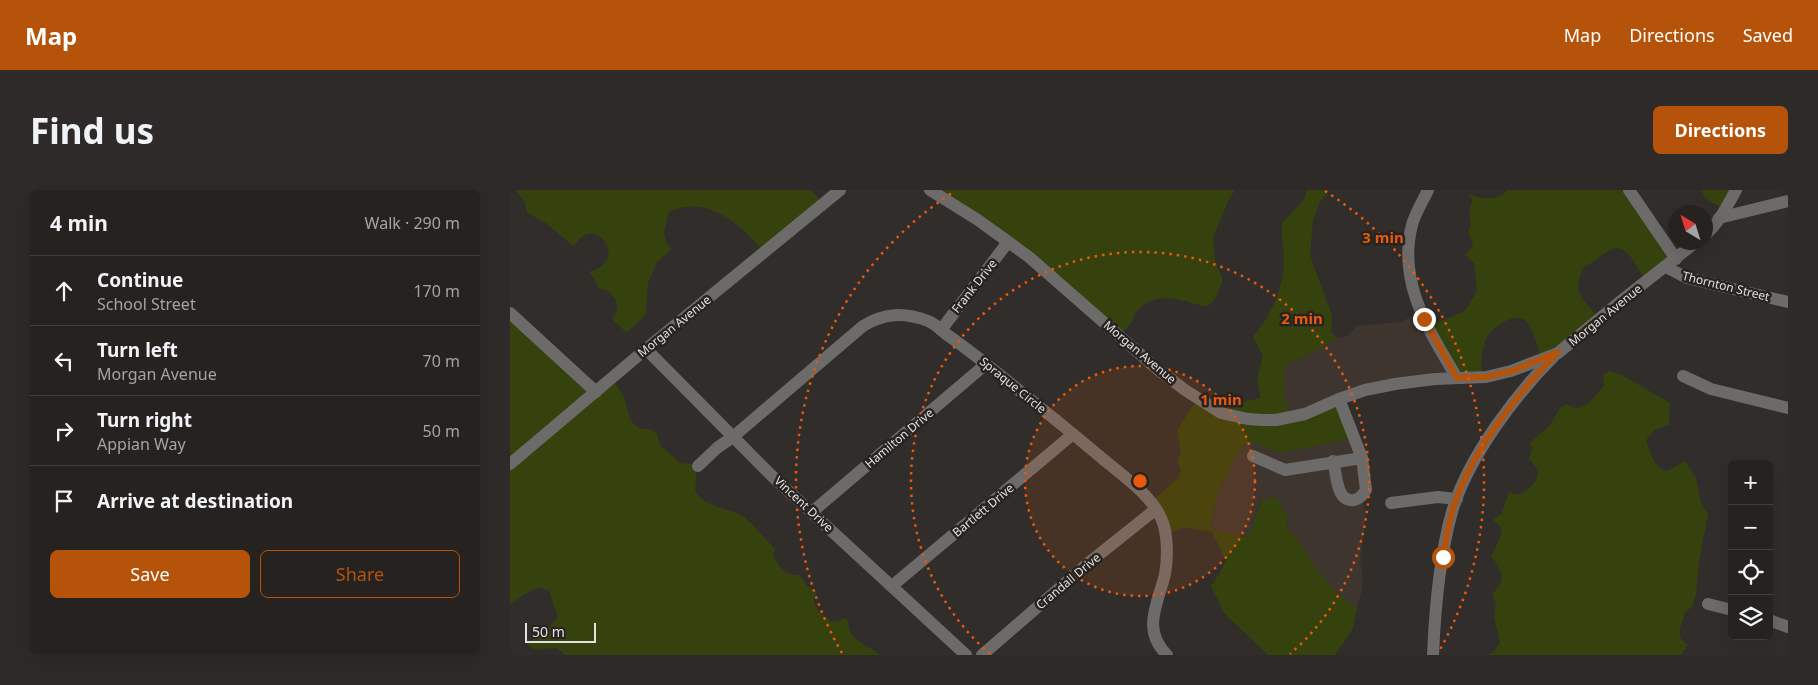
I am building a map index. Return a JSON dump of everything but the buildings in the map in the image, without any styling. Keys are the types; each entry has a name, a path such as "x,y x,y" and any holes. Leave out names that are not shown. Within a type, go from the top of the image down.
{"street":[{"name":"Morgan Avenue","path":"510,464 646,349 840,190"},
{"name":"Morgan Avenue","path":"930,190 1008,242 1066,288 1156,368 1185,390 1221,412 1248,419 1276,420 1305,414 1365,390 1395,384 1435,379 1486,377 1512,371 1558,352 1686,250"},
{"path":"1428,190 1413,224 1408,261 1411,281 1424,319 1457,378"},
{"path":"1629,190 1671,263"},
{"path":"1713,225 1736,190"},
{"path":"1719,218 1788,201"},
{"name":"Frank Drive","path":"941,330 1008,242"},
{"name":"Thornton Street","path":"1671,263 1687,278 1788,302"},
{"path":"510,313 596,392"},
{"name":"Spraque Circle","path":"698,466 862,326 874,319 897,314 930,321 1136,486 1156,509 1165,529 1166,556 1164,575 1152,629 1157,642 1167,655"},
{"name":"Vincent Drive","path":"646,349 771,475 966,655"},
{"path":"1433,655 1443,557 1452,512 1457,499 1473,466 1502,418 1558,352"},
{"name":"Hamilton Drive","path":"812,512 986,364"},
{"path":"1683,376 1711,389 1788,408"},
{"path":"1333,461 1340,494 1346,499 1356,500 1364,495 1366,490 1362,458 1340,399"},
{"name":"Bartlett Drive","path":"892,586 1073,434"},
{"path":"1253,456 1285,470 1333,461 1362,458"},
{"path":"1391,503 1438,497 1457,499"},
{"name":"Crandall Drive","path":"982,655 1156,509"},
{"path":"1708,604 1728,609"},
{"path":"1773,621 1788,627"}],"shaded area":[{"path":"1421,312 1454,371 1289,415 1285,393 1284,366 1314,352 1337,338 1348,336 1356,326 1400,322"},
{"path":"1355,438 1366,515 1360,560 1363,578 1357,607 1339,596 1315,567 1296,537 1287,529 1288,517 1276,496 1267,500 1261,498 1250,532 1246,538 1216,531 1210,526 1221,483 1226,478 1239,451 1247,443 1257,443 1280,453"}],"green space":[{"path":"515,190 811,190 822,202 763,251 733,222 709,209 683,207 669,212 664,232 666,243 672,249 657,262 648,283 646,314 627,333 612,319 617,311 616,300 607,290 598,288 596,281 589,272 599,268 606,262 608,248 605,242 595,234 586,234 573,246 546,223 527,213 525,202"},
{"path":"933,190 1235,190 1228,201 1213,238 1215,261 1223,280 1214,301 1206,307 1180,300 1163,298 1155,300 1138,310 1131,323 1120,334"},
{"path":"1305,190 1329,190 1320,202 1313,220 1310,256 1332,315 1331,332 1337,338 1314,352 1284,366 1285,393 1289,414 1335,399 1355,438 1280,453 1257,443 1247,443 1239,451 1226,478 1221,483 1210,526 1216,531 1246,537 1250,532 1262,498 1267,500 1276,496 1288,517 1287,529 1298,540 1330,586 1357,607 1353,628 1335,655 1268,655 1224,613 1211,586 1226,560 1212,532 1183,527 1166,535 1151,502 1178,478 1181,469 1177,461 1181,454 1177,430 1197,400 1207,395 1218,402 1241,402 1261,398 1257,379 1263,356 1253,337 1269,314 1280,288 1283,264 1282,223 1301,203 1306,195"},
{"path":"1507,190 1630,190 1673,255 1645,281 1636,264 1627,253 1616,248 1610,250 1583,268 1578,285 1580,296 1599,318 1541,357 1529,324 1522,318 1511,319 1499,325 1487,337 1482,357 1482,376 1462,378 1429,326 1465,311 1477,291 1474,263 1465,254 1471,249 1473,242 1468,232 1471,224 1469,213 1472,201 1469,194 1490,198 1504,194"},
{"path":"1701,190 1732,190 1724,209 1704,198"},
{"path":"510,312 594,390 612,379 622,394 633,423 637,427 650,429 657,434 660,445 680,463 697,465 695,491 700,497 711,504 742,516 750,522 775,549 773,555 780,567 791,574 800,575 807,586 817,592 814,598 815,603 822,614 835,622 846,618 854,637 880,655 565,655 557,648 534,649 527,644 558,617 549,591 540,587 510,604"},
{"path":"1610,371 1622,375 1670,403 1669,425 1654,430 1646,440 1649,450 1658,466 1667,471 1685,461 1696,478 1702,506 1708,513 1699,562 1696,594 1693,605 1685,613 1679,632 1681,639 1688,645 1681,655 1489,655 1500,643 1494,616 1496,603 1492,594 1500,585 1502,576 1499,566 1491,557 1502,533 1500,526 1493,520 1502,513 1509,492 1517,494 1524,492 1538,476 1538,470 1529,459 1532,450 1530,443 1550,425 1560,408 1567,404 1577,409 1589,403 1604,386 1603,375"}],"route":[{"path":"1424,319 1434,340 1457,378 1486,377 1512,371 1558,352 1520,395 1491,433 1457,499 1452,512 1443,557"}]}
